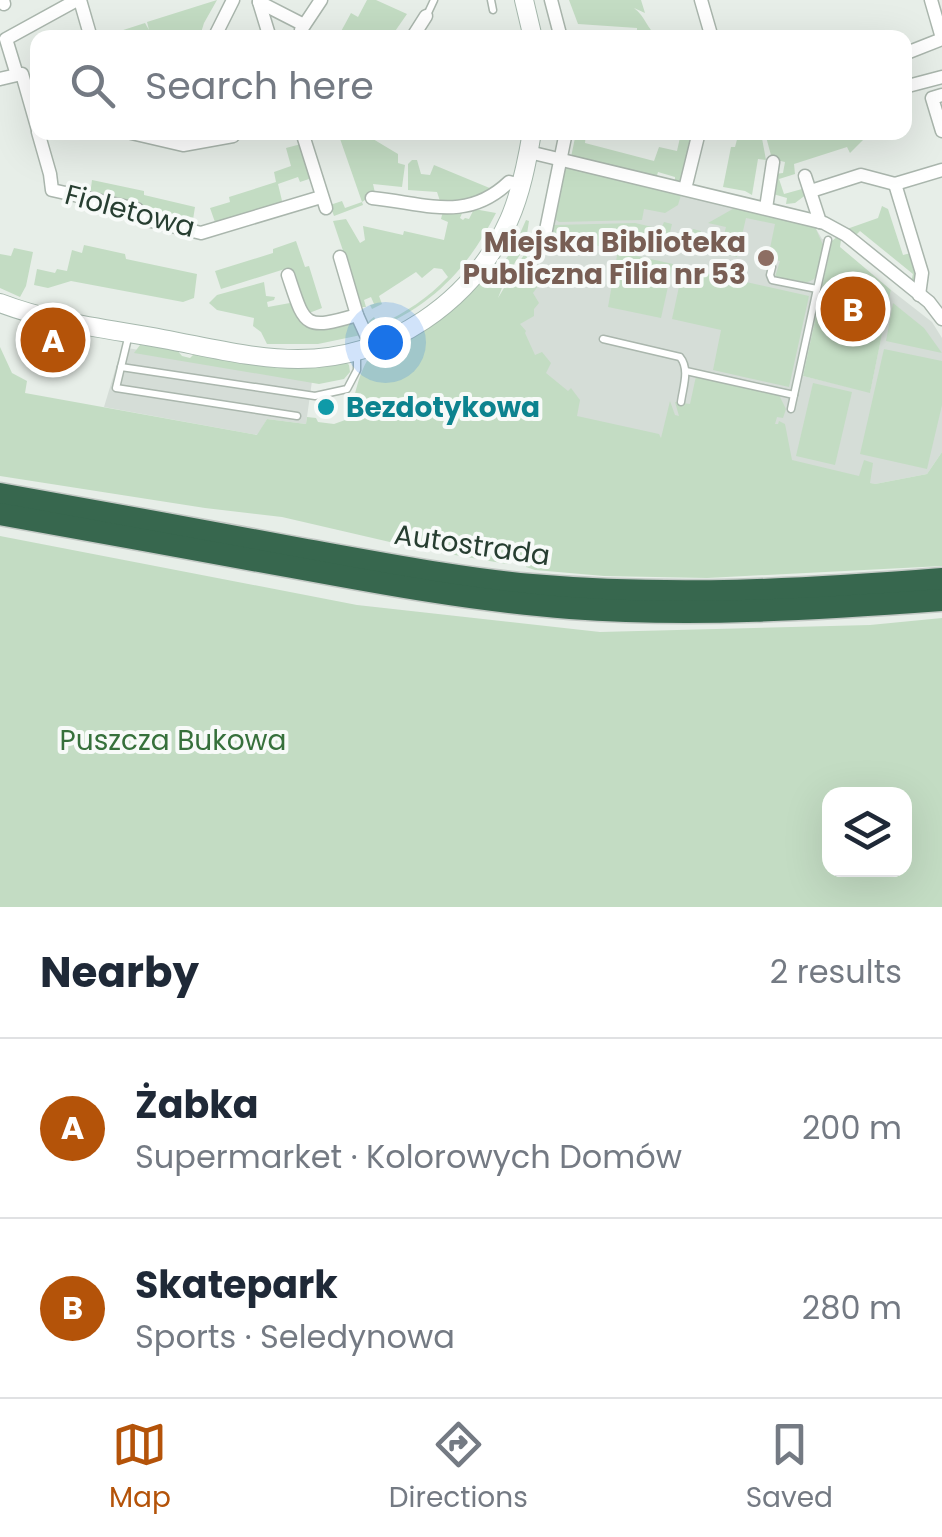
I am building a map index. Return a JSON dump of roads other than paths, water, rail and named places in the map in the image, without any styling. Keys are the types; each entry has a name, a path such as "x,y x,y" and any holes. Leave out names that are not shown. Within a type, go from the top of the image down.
{"highway":[{"name":"Autostrada","path":"0,494 366,560 498,591"},
{"name":"Autostrada","path":"0,514 351,578 531,595 622,612 813,609 942,600"},
{"name":"Autostrada","path":"531,595 778,591 942,579"}],"street":[{"name":"Fioletowa","path":"30,102 6,39 78,0 88,30"},
{"path":"218,30 233,0"},
{"path":"258,1 303,27 321,0"},
{"path":"524,0 531,30"},
{"path":"552,0 558,30"},
{"path":"701,0 710,30"},
{"path":"912,51 942,38 931,0"},
{"path":"258,1 267,30"},
{"path":"417,30 426,16"},
{"path":"0,79 17,76"},
{"path":"912,85 942,76"},
{"path":"942,95 932,98 942,131"},
{"name":"Fioletowa","path":"40,140 52,190 136,209 144,219 201,233 324,203 304,140"},
{"path":"161,140 183,145 211,140"},
{"path":"0,303 40,316 278,358 322,358 364,348 420,323 464,287 483,264 512,214 531,140"},
{"path":"545,235 565,140"},
{"path":"686,189 697,140"},
{"path":"529,152 766,208 846,236 929,302 942,320"},
{"path":"766,208 773,162"},
{"path":"811,191 861,175 895,184 942,170"},
{"path":"805,176 826,230"},
{"path":"372,198 454,209 479,202 509,182 521,185"},
{"path":"895,184 922,273 919,295"},
{"path":"340,257 364,348"},
{"path":"288,276 305,320 327,324 357,315"}],"lane":[{"path":"426,16 434,0"},
{"path":"490,0 494,10"},
{"path":"791,409 826,230"},
{"path":"772,267 772,280 817,289"},
{"path":"129,333 116,388 297,416"},
{"path":"603,339 680,358 686,371 681,402"},
{"path":"121,367 315,396 347,389 364,348"},
{"path":"686,371 794,394"}],"place":[{"name":"Miejska Biblioteka Publiczna Filia nr 53","path":"766,258"},
{"name":"Skatepark","path":"853,309"},
{"name":"Żabka","path":"53,340"},
{"name":"Bezdotykowa","path":"326,407"}],"park label":[{"name":"Puszcza Bukowa","path":"173,740"}]}
